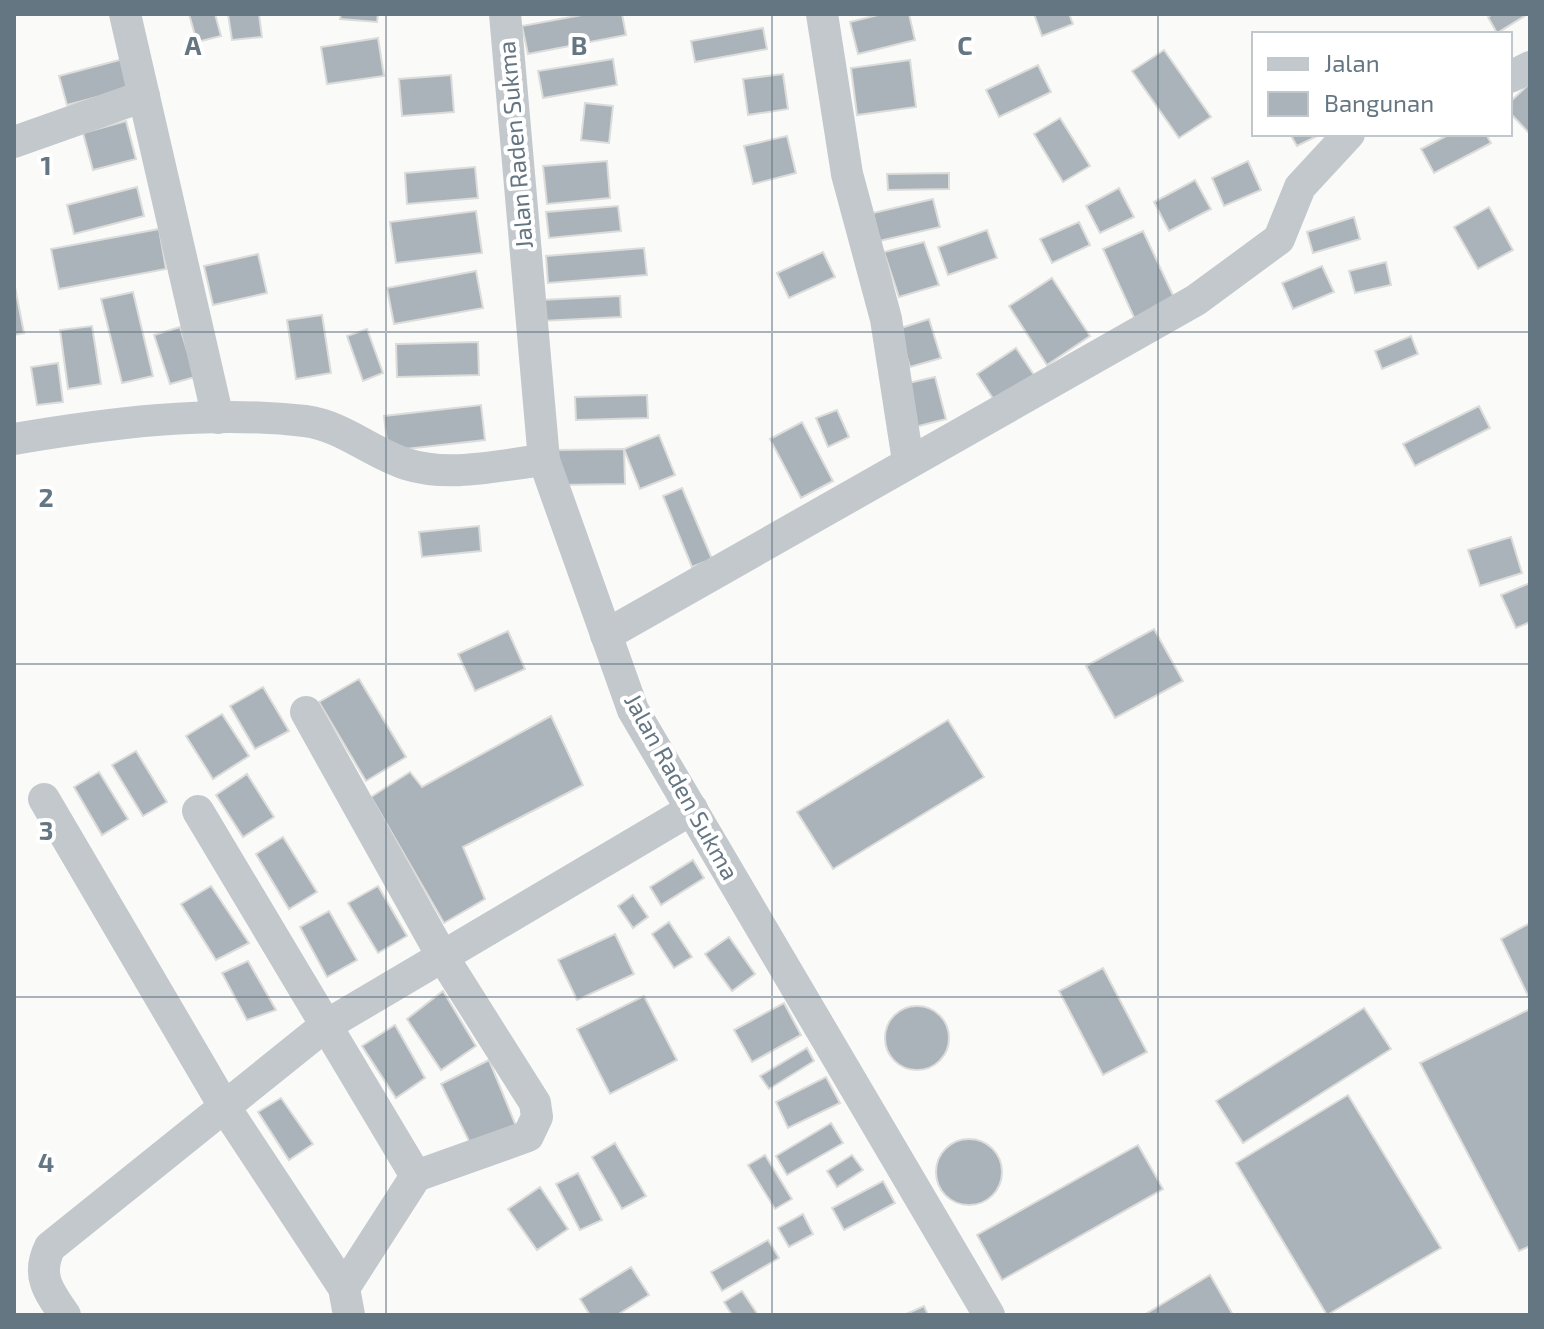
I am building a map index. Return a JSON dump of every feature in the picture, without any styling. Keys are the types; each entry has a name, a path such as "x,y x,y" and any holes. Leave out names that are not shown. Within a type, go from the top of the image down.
{"street":[{"path":"125,14 218,418"},
{"name":"Jalan Raden Sukma","path":"505,14 544,460 633,710 989,1315"},
{"path":"822,14 847,174 886,319 908,461"},
{"path":"1512,76 1530,67"},
{"path":"14,142 144,96"},
{"path":"606,635 1196,300 1284,233 1300,187 1347,136"},
{"path":"14,439 67,430 218,418 308,422 335,428 404,463 433,469 459,470 544,460"},
{"path":"44,799 224,1106 346,1301 416,1176 528,1136 537,1117 535,1103 441,954 306,712"},
{"path":"65,1315 47,1289 42,1274 50,1247 224,1106 325,1026 441,954 692,809"},
{"path":"198,811 416,1176"}],"building":[{"path":"189,14 215,14 221,36 197,42"},
{"path":"228,14 259,14 262,37 232,40"},
{"path":"341,14 378,14 377,22 340,19"},
{"path":"587,14 622,14 626,35 528,54 522,26"},
{"path":"882,14 909,14 915,40 858,54 850,22"},
{"path":"1034,14 1069,14 1073,24 1042,36"},
{"path":"1493,14 1528,14 1499,32 1488,17"},
{"path":"763,28 767,49 695,62 691,41"},
{"path":"378,38 384,76 327,84 321,47"},
{"path":"1164,50 1211,117 1179,138 1132,71"},
{"path":"123,59 131,88 67,105 59,76"},
{"path":"613,59 617,85 543,98 538,71"},
{"path":"910,60 916,107 857,115 851,68"},
{"path":"1038,65 1051,92 999,117 986,90"},
{"path":"783,74 788,109 748,115 743,79"},
{"path":"451,75 454,112 402,116 399,79"},
{"path":"1530,83 1530,134 1512,115 1512,100"},
{"path":"585,103 613,106 609,143 581,140"},
{"path":"1060,118 1090,166 1063,182 1034,134"},
{"path":"126,121 136,159 93,170 83,133"},
{"path":"787,136 796,173 753,184 744,146"},
{"path":"1291,136 1317,136 1297,146"},
{"path":"1446,136 1487,136 1491,143 1434,173 1421,149"},
{"path":"607,161 610,198 547,204 543,166"},
{"path":"1248,161 1261,190 1224,206 1212,178"},
{"path":"475,167 478,198 407,204 405,173"},
{"path":"949,173 949,189 888,190 887,174"},
{"path":"1195,180 1211,209 1169,231 1154,202"},
{"path":"137,187 144,216 74,234 67,205"},
{"path":"1119,188 1134,217 1100,233 1086,206"},
{"path":"933,199 940,227 879,241 873,213"},
{"path":"618,206 621,231 549,238 546,212"},
{"path":"1489,207 1513,250 1478,269 1454,227"},
{"path":"476,211 482,253 396,263 390,222"},
{"path":"1354,217 1360,239 1313,253 1307,232"},
{"path":"1079,222 1090,245 1052,263 1040,239"},
{"path":"159,229 166,269 59,289 51,249"},
{"path":"987,230 997,258 948,275 938,247"},
{"path":"1143,231 1178,306 1137,324 1103,249"},
{"path":"924,242 939,285 899,297 884,252"},
{"path":"644,248 647,275 548,283 546,256"},
{"path":"823,252 835,277 789,298 777,273"},
{"path":"258,254 267,293 213,305 204,266"},
{"path":"1386,262 1391,285 1355,293 1349,271"},
{"path":"1322,266 1334,292 1293,309 1282,283"},
{"path":"476,271 483,308 394,324 387,288"},
{"path":"1052,278 1090,336 1047,365 1009,306"},
{"path":"14,282 24,333 14,335"},
{"path":"133,292 153,376 122,383 101,299"},
{"path":"620,296 621,317 541,321 540,300"},
{"path":"322,315 331,373 296,379 287,320"},
{"path":"929,319 941,358 910,367 898,329"},
{"path":"92,326 101,384 68,389 60,330"},
{"path":"180,327 195,377 170,384 154,335"},
{"path":"367,329 383,373 363,381 347,336"},
{"path":"1411,336 1418,354 1382,369 1375,351"},
{"path":"478,342 479,375 397,377 396,344"},
{"path":"1016,348 1034,375 994,400 977,374"},
{"path":"58,363 63,402 37,405 31,367"},
{"path":"935,377 946,419 915,427 904,384"},
{"path":"647,395 648,418 576,420 575,397"},
{"path":"481,405 485,440 388,451 384,416"},
{"path":"1479,406 1490,428 1415,466 1403,444"},
{"path":"837,410 849,437 828,447 816,418"},
{"path":"802,422 833,481 801,498 770,439"},
{"path":"659,435 675,475 640,489 624,449"},
{"path":"624,449 625,484 556,485 556,450"},
{"path":"682,488 712,559 692,567 663,496"},
{"path":"479,526 481,551 422,557 419,532"},
{"path":"1511,537 1522,573 1480,586 1468,550"},
{"path":"1530,583 1530,622 1516,628 1501,595"},
{"path":"1154,629 1183,681 1115,718 1086,666"},
{"path":"508,631 525,669 475,691 458,654"},
{"path":"359,679 406,757 366,781 319,702"},
{"path":"263,687 289,731 255,749 230,706"},
{"path":"222,714 249,756 213,779 186,736"},
{"path":"551,716 583,785 463,847 485,899 444,923 371,797 410,772 422,787"},
{"path":"948,720 984,777 833,869 797,812"},
{"path":"136,751 167,802 143,816 112,765"},
{"path":"99,772 128,819 102,835 74,787"},
{"path":"247,774 274,817 243,837 216,795"},
{"path":"283,837 317,892 289,909 256,854"},
{"path":"693,860 704,878 661,905 650,887"},
{"path":"211,886 249,943 216,960 181,904"},
{"path":"378,886 407,936 378,953 348,903"},
{"path":"633,895 648,917 633,928 618,906"},
{"path":"329,911 357,960 327,977 300,927"},
{"path":"669,922 692,957 674,968 652,934"},
{"path":"1530,923 1530,1000 1501,939"},
{"path":"615,934 634,974 577,1000 558,960"},
{"path":"729,937 755,974 732,991 705,954"},
{"path":"248,961 276,1010 247,1020 222,973"},
{"path":"1103,968 1147,1052 1103,1075 1059,991"},
{"path":"443,991 476,1046 441,1070 407,1019"},
{"path":"644,996 677,1060 610,1094 577,1029"},
{"path":"784,1003 801,1035 752,1062 734,1030"},
{"path":"917,1006 929,1008 940,1015 947,1026 947,1050 940,1061 929,1068 917,1070 905,1068 894,1061 887,1050 885,1038 887,1026 894,1015 905,1008"},
{"path":"1364,1008 1391,1049 1243,1143 1216,1101"},
{"path":"1530,1009 1530,1246 1519,1251 1420,1063"},
{"path":"395,1025 425,1078 396,1098 362,1046"},
{"path":"807,1048 814,1061 769,1089 760,1076"},
{"path":"489,1060 516,1126 473,1149 441,1084"},
{"path":"826,1077 840,1103 788,1128 776,1102"},
{"path":"1348,1095 1441,1248 1327,1315 1236,1163"},
{"path":"281,1098 313,1144 289,1160 258,1112"},
{"path":"831,1123 843,1143 787,1175 776,1156"},
{"path":"963,1139 975,1139 987,1144 997,1154 1002,1172 1000,1185 987,1200 975,1205 963,1205 951,1200 941,1190 936,1178 936,1166 941,1154 951,1144"},
{"path":"615,1143 646,1196 622,1209 592,1157"},
{"path":"1138,1145 1163,1189 1002,1280 977,1235"},
{"path":"765,1155 792,1199 775,1209 748,1165"},
{"path":"852,1155 863,1170 837,1187 827,1171"},
{"path":"578,1173 602,1220 580,1230 556,1184"},
{"path":"883,1181 895,1203 844,1230 832,1208"},
{"path":"540,1187 568,1229 537,1250 508,1209"},
{"path":"803,1214 813,1234 789,1247 778,1228"},
{"path":"768,1240 779,1258 722,1291 711,1272"},
{"path":"631,1267 649,1295 617,1315 590,1315 580,1299"},
{"path":"1210,1275 1233,1315 1144,1315"},
{"path":"742,1291 758,1315 732,1315 724,1302"},
{"path":"924,1306 928,1315 904,1315"}]}
